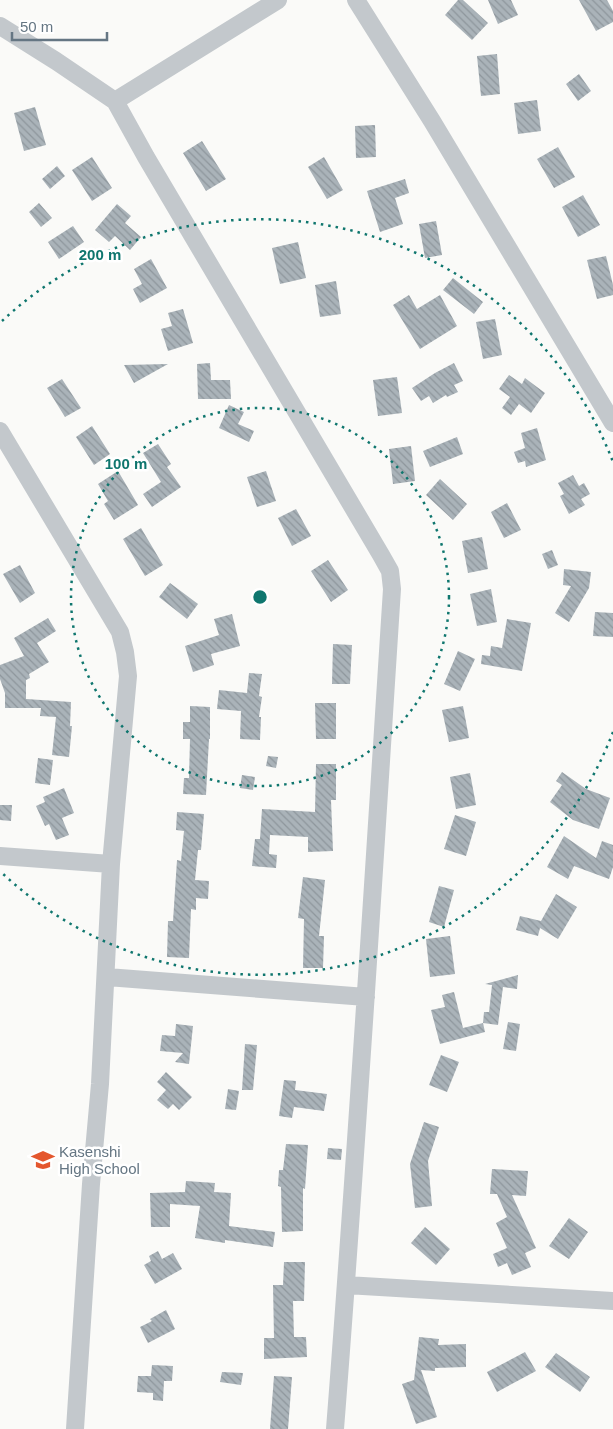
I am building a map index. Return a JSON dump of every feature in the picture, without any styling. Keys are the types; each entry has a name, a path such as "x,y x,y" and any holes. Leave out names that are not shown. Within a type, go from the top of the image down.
{"street":[{"path":"115,101 278,0"},
{"path":"356,0 432,121 613,423"},
{"path":"0,26 115,101 146,157 390,571 392,589 366,997 335,1429"},
{"path":"0,431 120,632 128,676 111,864 107,977 75,1429"},
{"path":"0,856 111,864"},
{"path":"107,977 366,997"},
{"path":"346,1285 613,1301"}],"building":[{"path":"458,0 463,0 488,23 472,40 445,15"},
{"path":"488,0 511,0 518,15 498,24"},
{"path":"579,0 607,0 613,11 613,22 596,31"},
{"path":"497,54 500,94 481,96 477,56"},
{"path":"579,74 591,91 578,101 566,84"},
{"path":"537,100 541,131 518,134 514,103"},
{"path":"35,107 46,145 24,151 14,113"},
{"path":"375,125 376,157 356,158 355,126"},
{"path":"202,141 226,179 206,191 183,153"},
{"path":"558,147 575,177 554,188 537,159"},
{"path":"92,157 112,188 92,201 72,170"},
{"path":"324,157 343,190 327,199 308,167"},
{"path":"57,166 65,176 50,189 42,179"},
{"path":"405,179 409,193 395,198 403,224 380,232 367,191"},
{"path":"583,195 600,225 578,237 562,207"},
{"path":"39,203 52,218 41,227 29,212"},
{"path":"117,204 131,216 125,223 141,237 130,250 115,236 109,242 95,230"},
{"path":"436,221 442,255 425,258 419,224"},
{"path":"73,226 84,242 59,259 48,242"},
{"path":"298,242 306,278 280,284 272,248"},
{"path":"606,256 613,285 613,295 597,299 587,260"},
{"path":"151,259 167,288 140,303 133,289 142,284 134,269"},
{"path":"453,278 483,302 474,314 443,290"},
{"path":"336,281 341,314 320,317 315,285"},
{"path":"409,295 417,309 440,295 457,326 420,349 393,305"},
{"path":"183,309 193,343 168,351 161,329 172,326 168,313"},
{"path":"495,319 502,355 483,359 476,322"},
{"path":"210,363 211,380 230,380 231,399 198,399 197,364"},
{"path":"454,363 463,381 454,385 458,392 447,397 446,395 433,403 429,396 421,401 412,388"},
{"path":"168,364 134,383 124,365"},
{"path":"509,375 522,384 525,378 545,393 531,413 519,404 511,415 502,408 510,397 499,389"},
{"path":"397,377 402,413 378,416 373,380"},
{"path":"62,379 81,408 65,417 47,388"},
{"path":"229,405 244,412 238,424 254,431 249,442 219,428"},
{"path":"92,426 110,454 94,465 76,437"},
{"path":"537,428 546,460 526,467 525,461 518,463 514,452 525,448 521,433"},
{"path":"457,437 463,454 430,467 423,451"},
{"path":"158,444 171,464 167,467 181,487 152,507 143,494 161,482 143,453"},
{"path":"411,446 415,481 393,484 389,449"},
{"path":"118,471 138,505 114,520 104,504 108,501 98,484"},
{"path":"266,471 276,501 257,507 247,477"},
{"path":"573,475 579,486 584,483 590,494 581,499 585,505 569,514 560,496 564,494 558,483"},
{"path":"440,479 467,504 453,520 426,495"},
{"path":"507,503 521,530 504,538 491,512"},
{"path":"296,509 311,536 292,546 278,518"},
{"path":"141,528 163,565 145,576 123,539"},
{"path":"482,537 488,569 468,573 462,541"},
{"path":"552,550 558,565 548,569 542,554"},
{"path":"328,560 348,590 331,602 311,571"},
{"path":"20,565 35,593 20,603 3,574"},
{"path":"564,569 591,572 589,588 569,622 555,613 571,586 563,585"},
{"path":"170,583 198,604 187,619 159,597"},
{"path":"491,589 497,622 477,626 470,594"},
{"path":"595,612 613,613 613,637 593,636"},
{"path":"232,614 240,646 211,654 214,665 193,672 185,646 219,635 214,619"},
{"path":"48,618 56,631 37,643 49,662 29,674 30,678 26,680 26,699 71,702 70,726 72,726 69,757 52,755 56,717 40,716 41,708 5,708 5,693 0,679 0,665 24,656 14,638"},
{"path":"507,619 531,623 522,671 481,664 482,655 490,656 491,646 502,648"},
{"path":"333,644 352,645 350,684 332,684"},
{"path":"458,651 475,659 460,691 444,684"},
{"path":"249,673 262,674 259,696 262,697 259,717 261,717 260,740 240,739 241,711 217,709 219,690 247,693"},
{"path":"315,703 336,703 336,739 316,739"},
{"path":"190,706 210,707 206,795 183,794 184,778 189,778 190,739 183,739 183,722 190,722"},
{"path":"463,706 469,738 449,742 442,710"},
{"path":"268,756 278,757 276,768 266,766"},
{"path":"38,758 53,760 50,785 35,783"},
{"path":"316,764 336,764 336,800 331,800 333,851 308,852 308,837 270,835 269,854 277,855 276,868 252,866 255,839 260,839 262,809 315,812"},
{"path":"562,772 586,789 610,798 599,829 573,820 550,802 562,785 556,781"},
{"path":"470,773 476,805 456,809 450,777"},
{"path":"242,775 255,777 253,790 240,788"},
{"path":"64,788 74,813 62,818 69,835 56,840 49,824 45,826 36,806 45,802 43,797"},
{"path":"0,805 12,805 11,821 0,820"},
{"path":"177,812 204,814 201,850 198,850 195,880 209,881 208,899 196,898 196,910 191,909 189,958 167,957 168,921 173,921 177,860 181,861 184,831 176,830"},
{"path":"455,815 476,822 466,856 444,849"},
{"path":"564,836 596,858 602,841 613,845 613,867 609,879 574,866 568,879 547,867"},
{"path":"303,877 325,880 319,936 324,936 323,968 303,968 304,919 298,918"},
{"path":"439,886 454,890 444,927 429,922"},
{"path":"556,894 577,907 558,939 540,928 538,936 516,930 520,916 541,921"},
{"path":"450,936 455,974 430,977 426,939"},
{"path":"518,975 517,989 503,987 498,1025 483,1023 484,1012 489,1012 492,985 485,984"},
{"path":"454,992 463,1028 483,1023 485,1032 440,1044 431,1010 445,1007 442,995"},
{"path":"508,1022 520,1024 516,1051 503,1049"},
{"path":"176,1024 193,1026 189,1064 175,1062 183,1053 160,1051 162,1035 175,1036"},
{"path":"245,1044 257,1045 253,1090 242,1090"},
{"path":"441,1055 459,1062 447,1092 429,1085"},
{"path":"166,1072 192,1097 179,1110 173,1104 168,1109 157,1100 166,1090 157,1082"},
{"path":"284,1080 296,1081 295,1090 327,1094 324,1111 294,1107 292,1118 279,1116"},
{"path":"228,1089 239,1091 236,1110 225,1109"},
{"path":"424,1122 439,1127 428,1161 432,1206 415,1208 410,1164"},
{"path":"286,1144 308,1145 305,1189 303,1188 303,1231 282,1232 281,1187 278,1186 279,1170 283,1170"},
{"path":"328,1148 342,1149 341,1160 327,1159"},
{"path":"492,1169 528,1171 526,1196 512,1195 536,1248 525,1253 531,1267 512,1275 507,1263 498,1267 493,1254 507,1248 496,1223 507,1217 497,1194 490,1194"},
{"path":"186,1181 215,1183 214,1192 231,1193 229,1226 275,1232 273,1247 225,1240 225,1243 195,1238 200,1206 170,1204 170,1227 151,1227 150,1193 185,1192"},
{"path":"569,1218 588,1232 569,1259 549,1246"},
{"path":"425,1227 450,1249 436,1265 411,1243"},
{"path":"158,1251 162,1259 173,1253 182,1269 155,1284 144,1265 151,1261 149,1256"},
{"path":"284,1262 305,1262 304,1301 293,1301 294,1337 306,1337 307,1357 264,1359 264,1338 274,1338 273,1285 283,1285"},
{"path":"166,1310 175,1329 148,1343 140,1327 152,1321 150,1319"},
{"path":"419,1337 439,1339 438,1345 466,1344 466,1367 435,1368 435,1371 421,1370 437,1417 416,1424 402,1384 414,1380"},
{"path":"525,1352 536,1371 497,1392 487,1372"},
{"path":"556,1353 590,1377 580,1392 545,1367"},
{"path":"152,1365 173,1366 172,1381 164,1381 163,1401 153,1400 153,1393 137,1392 138,1376 151,1376"},
{"path":"222,1372 243,1373 241,1385 220,1382"},
{"path":"274,1376 292,1377 288,1429 270,1429"}],"place":[{"name":"Kasenshi High School","path":"43,1160"}]}
